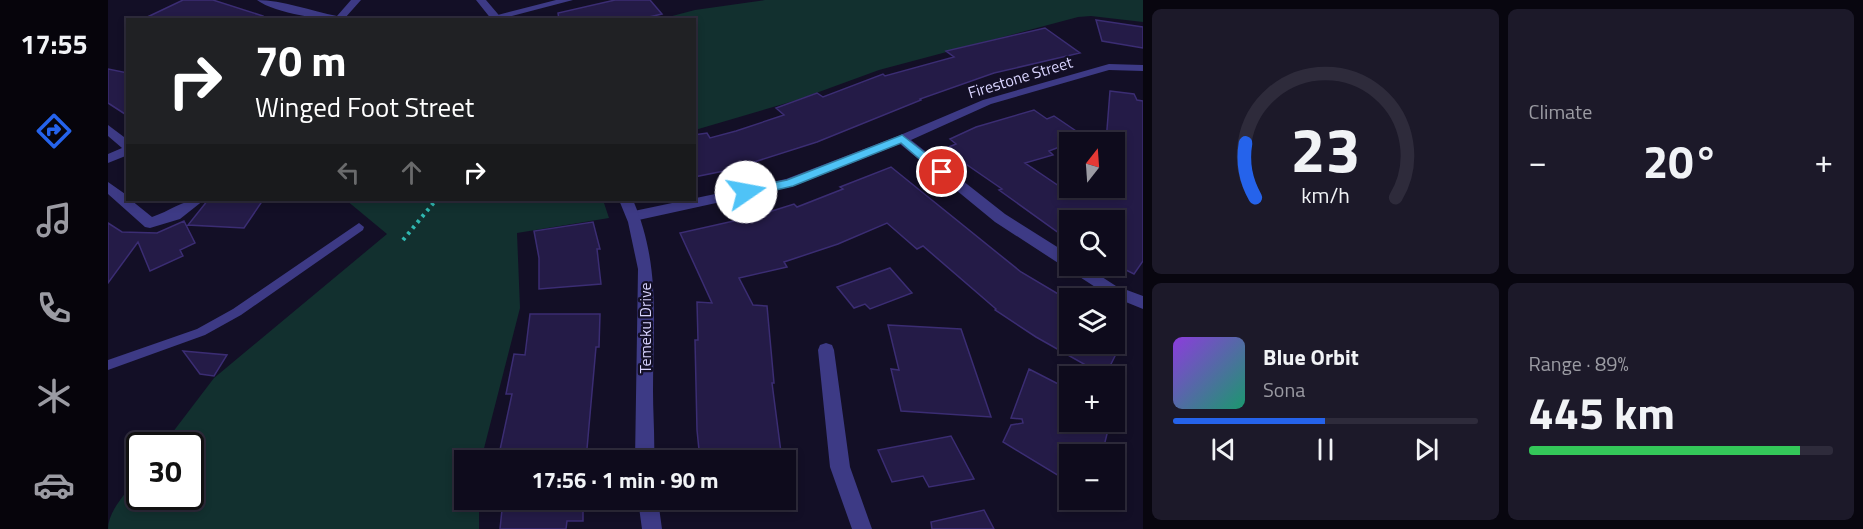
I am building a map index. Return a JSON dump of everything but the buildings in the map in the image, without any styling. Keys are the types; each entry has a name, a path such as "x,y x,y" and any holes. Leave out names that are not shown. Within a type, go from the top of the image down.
{"street":[{"path":"262,0 297,11 336,18"},
{"path":"342,18 356,0"},
{"path":"481,0 497,18 568,0"},
{"name":"Firestone Street","path":"634,216 789,183 902,139 987,102 1108,67 1143,68"},
{"path":"108,129 126,147"},
{"path":"902,139 1000,218 1059,255"},
{"path":"108,159 126,150"},
{"path":"108,187 150,223 175,215 196,201"},
{"name":"Temeku Drive","path":"626,201 634,216 642,245 648,311 644,393 645,450"},
{"path":"1089,276 1111,290 1143,303"},
{"path":"826,350 840,468 862,529"},
{"path":"649,510 652,529"}],"lane":[{"path":"108,365 210,327 237,312 359,227"}],"path":[{"path":"403,240 434,201"}],"green space":[{"path":"765,0 1143,0 1143,22 1091,16 1078,17 879,70 797,100 696,130 696,18 665,18 695,10"},
{"path":"347,201 603,201 609,218 517,233 520,308 484,450 454,450 454,510 479,510 479,529 108,529 111,515 126,492 126,510 204,510 204,432 173,432 214,378 387,234"}],"route":[{"path":"746,192 789,183 902,139 942,172"}]}
